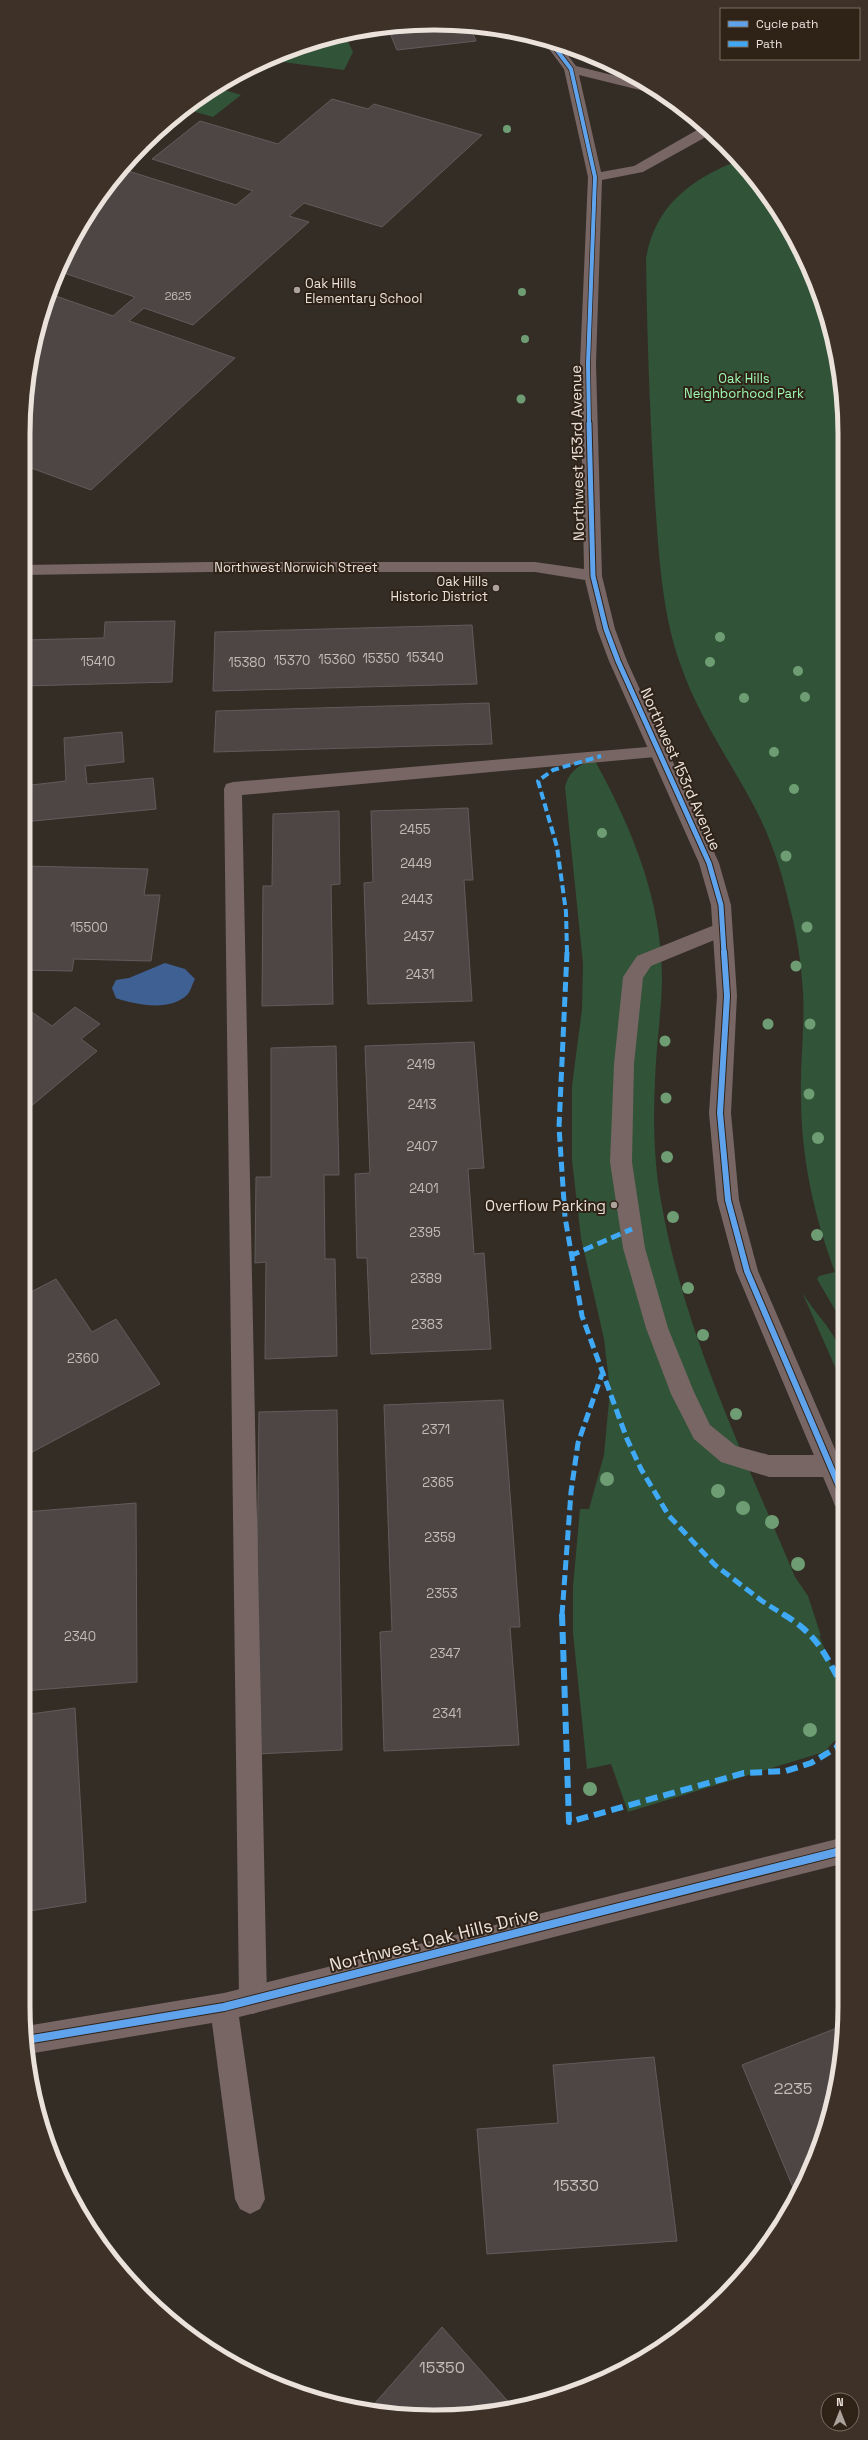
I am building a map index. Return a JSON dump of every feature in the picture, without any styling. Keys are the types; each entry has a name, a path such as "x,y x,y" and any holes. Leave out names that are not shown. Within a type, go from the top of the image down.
{"street":[{"name":"Northwest 153rd Avenue","path":"556,49 572,69 595,177 588,364 593,576 606,629 618,661 709,863 721,904 727,996 720,1113 728,1200 747,1272 838,1483"},
{"path":"572,69 639,86"},
{"path":"595,177 638,169 703,133"},
{"name":"Northwest Norwich Street","path":"30,570 202,567 535,567 593,576"},
{"path":"253,2000 233,789 658,752"},
{"path":"722,929 644,961 632,977 624,1064 621,1162 634,1248 657,1328 683,1394 702,1432 729,1455 768,1466 831,1466"},
{"name":"Northwest Oak Hills Drive","path":"32,2039 224,2007 838,1852"},
{"path":"224,2007 250,2199"}],"green space":[{"path":"347,40 353,52 344,70 278,61 304,51"},
{"path":"223,90 241,95 213,117 191,111"},
{"name":"Oak Hills Neighborhood Park","path":"733,163 755,188 784,232 807,279 817,304 835,381 838,434 838,1315 817,1279 819,1276 835,1272 815,1208 803,1142 801,1084 803,992 798,948 792,915 779,868 766,832 756,810 706,722 688,685 669,626 662,585 655,501 650,410 646,259 650,240 657,224 667,209 678,196 691,185"},
{"path":"594,759 621,812 643,866 657,924 661,953 662,983 654,1111 657,1172 671,1250 684,1298 700,1346 736,1439 795,1577 808,1596 821,1636 819,1635 838,1682 838,1737 824,1752 628,1812 611,1764 587,1769 573,1633 573,1587 580,1509 589,1509 604,1455 610,1390 604,1339 581,1238 572,1160 572,1086 582,1009 583,964 565,787 569,777 575,769"},
{"path":"802,1292 838,1345 838,1373"}],"water":[{"path":"165,963 185,969 195,979 188,994 181,1000 163,1005 143,1005 116,998 112,988 116,980 129,978"}],"building":[{"path":"434,30 472,32 476,41 397,50 390,32"},
{"path":"332,99 368,109 374,104 482,135 382,227 304,203 289,216 309,222 193,325 144,308 129,321 235,358 91,490 30,468 33,381 44,329 54,296 113,316 135,297 64,273 84,232 113,188 128,171 236,205 253,191 152,159 200,121 278,144"},
{"path":"175,621 172,682 30,686 30,640 104,638 105,622"},
{"path":"472,625 477,684 213,691 215,632"},
{"path":"489,703 492,744 214,752 216,711"},
{"path":"122,732 124,762 85,766 87,784 153,778 156,809 30,821 30,785 66,781 64,738"},
{"path":"468,808 473,880 464,880 472,1001 368,1004 364,883 373,882 371,811"},
{"path":"339,811 340,884 331,885 333,1004 262,1006 263,886 272,886 273,814"},
{"path":"30,866 148,869 144,895 160,895 151,961 74,959 72,971 30,970"},
{"path":"75,1007 100,1024 81,1039 97,1051 30,1107 30,1011 52,1026"},
{"path":"474,1042 484,1168 468,1169 474,1254 484,1253 491,1349 371,1354 367,1258 357,1258 355,1174 370,1173 365,1046"},
{"path":"336,1046 339,1175 324,1175 325,1259 335,1259 337,1356 265,1359 266,1262 255,1263 256,1177 271,1177 271,1048"},
{"path":"56,1279 92,1332 116,1319 160,1384 30,1453 30,1292"},
{"path":"503,1400 520,1627 510,1627 519,1745 384,1751 380,1632 392,1631 384,1405"},
{"path":"337,1410 342,1750 255,1754 259,1412"},
{"path":"136,1503 137,1682 30,1690 30,1512"},
{"path":"75,1708 86,1902 30,1911 30,1714"},
{"path":"837,2028 835,2059 824,2111 817,2136 794,2189 742,2065"},
{"path":"654,2057 677,2241 487,2254 477,2129 558,2123 553,2065"},
{"path":"442,2327 509,2403 487,2407 434,2410 373,2405"}],"marked path":[{"path":"601,756 553,770 538,781 557,847 566,912 567,976 560,1066 559,1127 565,1217 582,1316 627,1439 641,1469 669,1516 715,1565 762,1601 801,1625 816,1639 838,1678"},
{"path":"570,1256 632,1229"},
{"path":"602,1374 578,1443 571,1492 561,1627 569,1822 744,1773 786,1771 811,1763 836,1748 838,1745"}],"cycle path":[{"path":"556,49 571,69 595,177 588,364 593,576 606,629 618,661 709,863 721,905 727,996 720,1113 728,1200 747,1271 838,1484"},
{"path":"32,2039 224,2007 838,1852"}],"place":[{"name":"Oak Hills Elementary School","path":"297,290"},
{"name":"Oak Hills Historic District","path":"496,588"},
{"name":"Overflow Parking","path":"614,1205"}]}
